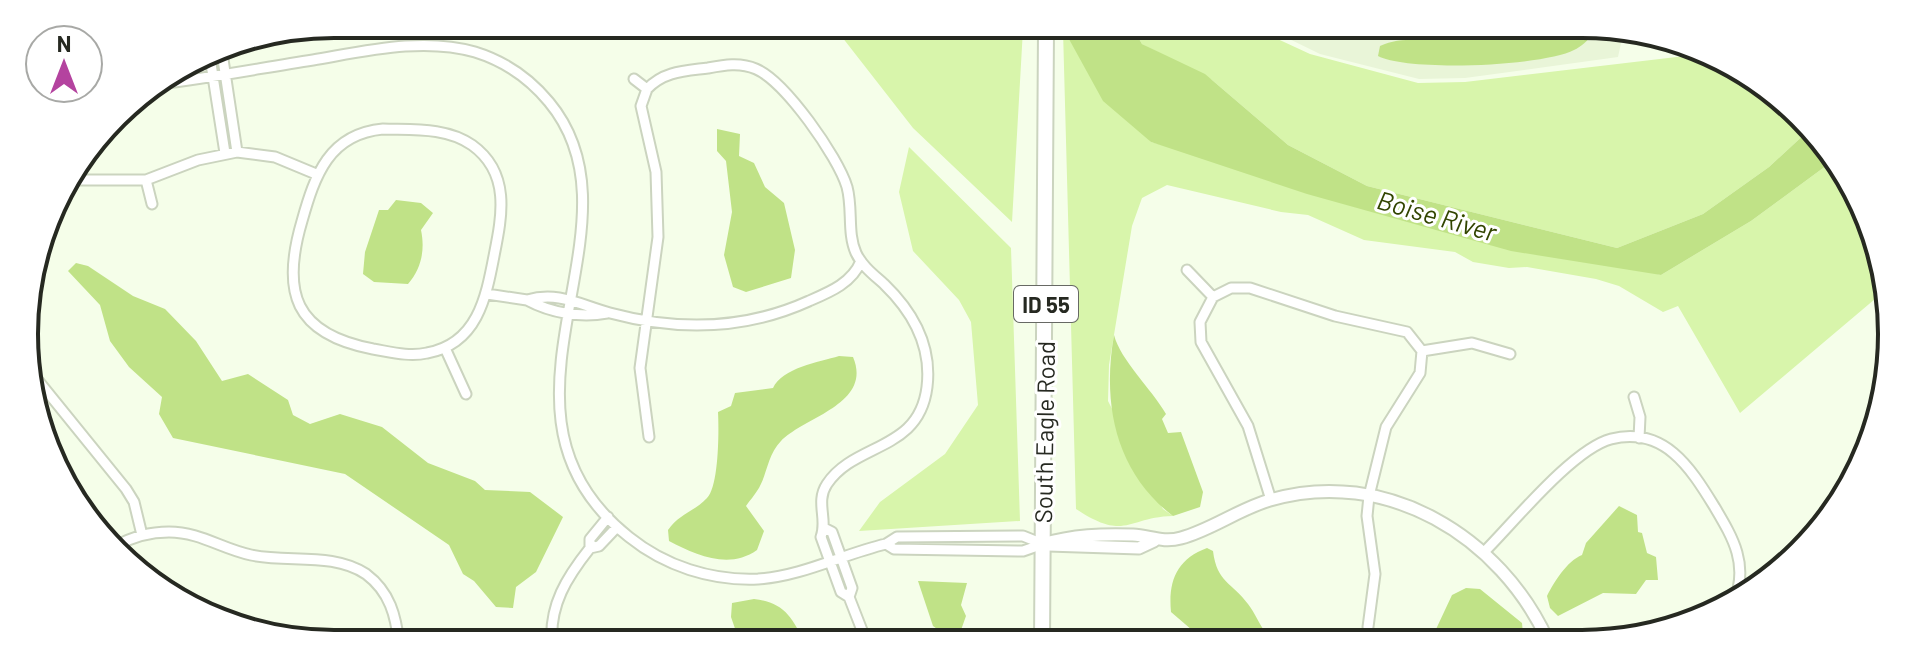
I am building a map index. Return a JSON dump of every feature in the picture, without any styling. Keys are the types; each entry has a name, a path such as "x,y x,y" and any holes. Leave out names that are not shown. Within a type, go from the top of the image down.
{"highway":[{"name":"South Eagle Road","path":"1042,630 1046,38"}],"street":[{"path":"182,81 431,44 476,53 508,66 535,87 553,106 573,141 581,171 584,203 558,384 561,427 579,477 608,517 617,527 672,563 713,576 769,578 886,544 897,537 1023,536 1043,544 1070,536 1137,535 1154,541 1182,538 1271,500 1329,493 1369,496 1428,514 1485,551 1523,594 1542,630"},
{"path":"224,60 237,152"},
{"path":"649,437 640,368 658,237 656,172 641,106 647,89 670,73 730,64 753,67 766,74 840,168 851,208 852,241 861,261 913,317 922,342 927,386 921,409 907,430 829,481 820,505 824,528 821,537 841,592 849,597 862,630"},
{"path":"211,65 225,153"},
{"path":"634,79 647,89"},
{"path":"219,113 231,111"},
{"path":"372,130 445,133 474,147 489,162 503,197 487,294 472,326 445,348 410,355 349,344 323,333 305,315 293,288 291,263 316,174 334,149 372,130"},
{"path":"82,180 146,180 225,153 237,152 275,157 316,174"},
{"path":"146,180 152,204"},
{"path":"487,294 527,300 541,307 590,316 607,313 712,326 764,318 833,289 855,276 861,261"},
{"path":"1187,270 1213,297"},
{"path":"1271,500 1248,426 1201,342 1200,322 1213,297 1231,288 1250,288 1335,316 1407,332 1422,351 1420,373 1386,427 1369,496 1367,516 1375,574 1368,627"},
{"path":"527,300 541,296 569,299 592,304 607,313"},
{"path":"1422,351 1472,343 1510,354"},
{"path":"445,348 466,394"},
{"path":"43,387 126,489 134,502 142,535"},
{"path":"1634,397 1640,417 1639,438"},
{"path":"1485,551 1584,453 1610,440 1639,438 1664,445 1689,465 1738,550 1739,584"},
{"path":"553,630 554,610 561,589 590,548 590,539 608,517"},
{"path":"590,548 599,546 617,527"},
{"path":"824,528 832,532 852,588 849,597"},
{"path":"124,542 142,535 185,533 251,555 329,561 353,567 377,584 386,595 396,617 397,630"}],"shaded area":[{"path":"843,38 1022,38 1012,222 913,128"},
{"path":"1063,38 1072,38 1151,142 1661,275 1751,221 1825,166 1847,203 1868,257 1875,299 1740,413 1678,306 1663,312 1619,286 1596,279 1527,267 1509,268 1473,262 1455,252 1364,240 1308,215 1281,212 1167,185 1142,198 1132,226 1109,365 1108,401 1163,509 1173,516 1117,526 1093,519 1076,509"},
{"path":"1139,38 1275,38 1310,54 1418,83 1465,82 1683,56 1746,88 1777,111 1802,136 1769,167 1703,214 1617,248 1367,186 1288,145 1212,80 1142,44"},
{"path":"1287,38 1582,38 1621,41 1618,57 1465,78 1419,79 1320,54"},
{"path":"909,147 1011,248 1020,521 859,531 880,502 945,454 978,405 971,322 959,300 913,251 899,192"}],"water":[{"name":"Boise River","path":"1068,38 1139,38 1142,44 1205,74 1288,145 1367,186 1617,248 1703,214 1769,167 1802,136 1825,166 1751,221 1661,275 1511,251 1307,194 1151,142 1103,101"},
{"path":"1589,38 1577,49 1558,56 1507,63 1417,64 1378,56 1380,46 1393,42"},
{"path":"717,129 740,134 739,156 754,163 765,187 784,203 795,250 791,278 746,292 733,287 724,255 732,212 726,161 717,151"},
{"path":"396,200 421,203 433,213 421,230 421,258 408,284 374,282 363,274 365,252 379,210 388,210"},
{"path":"76,263 88,266 133,296 165,309 196,341 222,381 248,374 288,400 293,415 310,424 340,414 382,427 428,463 475,481 485,490 530,492 563,517 536,572 516,587 513,608 496,607 474,581 463,574 449,545 345,474 173,438 159,414 162,397 129,367 110,341 100,305 68,271"},
{"path":"1114,335 1123,355 1166,414 1162,419 1168,433 1181,432 1203,492 1200,507 1173,516 1153,498 1126,457 1112,411 1110,386"},
{"path":"839,356 853,357 857,373 853,387 833,408 781,441 746,506 764,531 757,550 746,556 724,560 701,555 669,541 668,530 672,525 711,492 717,457 718,412 731,406 735,393 773,388 784,375"},
{"path":"1619,506 1637,515 1638,532 1642,533 1647,553 1656,557 1658,580 1646,580 1636,594 1603,593 1558,616 1550,608 1547,596 1550,590 1571,562 1582,555 1586,543"},
{"path":"1207,548 1213,551 1218,570 1248,604 1264,630 1192,630 1171,612 1173,581 1188,558"},
{"path":"918,581 967,583 961,605 966,616 961,630 939,630 933,626"},
{"path":"1466,588 1480,589 1522,623 1523,630 1436,630 1452,595"},
{"path":"754,599 772,603 786,612 798,630 736,630 731,617 732,603"}]}
